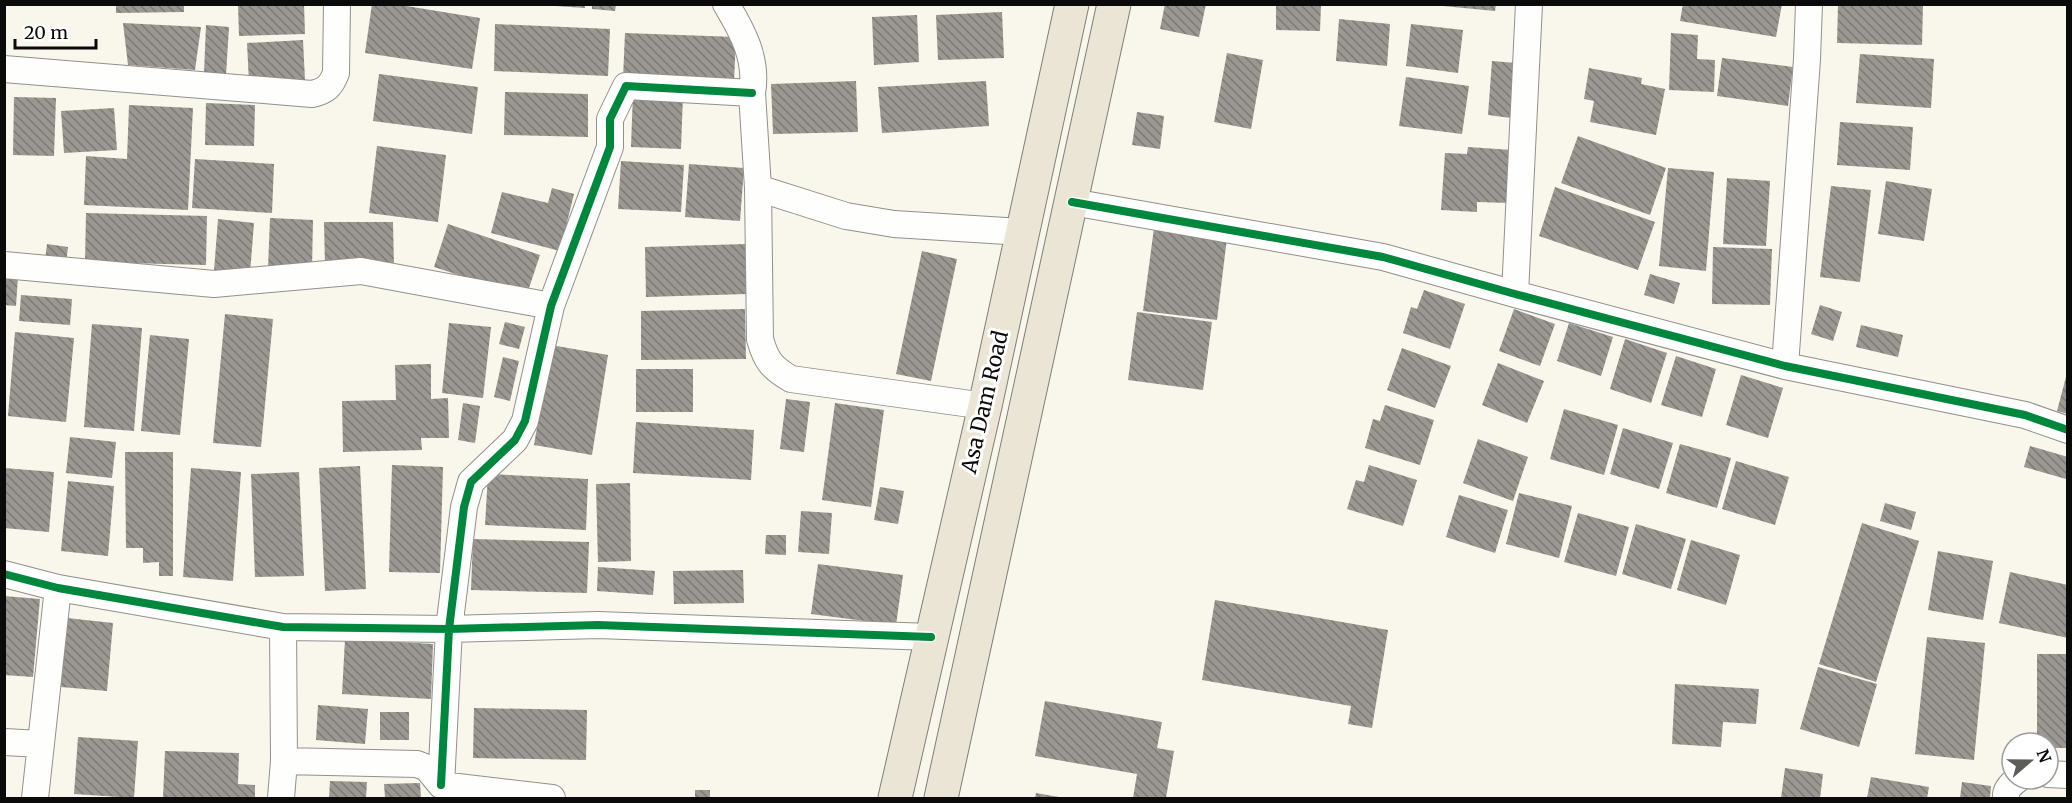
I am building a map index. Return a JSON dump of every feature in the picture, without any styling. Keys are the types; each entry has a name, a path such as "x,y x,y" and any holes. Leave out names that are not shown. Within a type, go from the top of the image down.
{"main road":[{"name":"Asa Dam Road","path":"895,798 985,406 1072,4"},
{"name":"Asa Dam Road","path":"941,798 1114,4"}],"street":[{"path":"4,69 312,94 324,91 333,83 336,73 337,4"},
{"path":"726,4 742,30 750,50 754,80 760,339 764,354 774,370 791,380 985,406"},
{"path":"1515,294 1529,4"},
{"path":"1785,366 1809,4"},
{"path":"441,785 449,629 464,507 471,482 515,440 525,421 551,306 610,147 610,119 626,86 753,93"},
{"path":"758,188 846,216 894,224 1023,232"},
{"path":"1072,202 1383,257 1785,366 2025,416 2067,429"},
{"path":"4,265 214,284 361,271 551,306"},
{"path":"4,574 58,588 283,627 449,629 598,625 931,637"},
{"path":"35,798 58,588"},
{"path":"281,798 284,761 283,627"},
{"path":"4,742 41,744"},
{"path":"284,761 417,764 427,768 441,785 552,798"}],"building":[{"path":"116,4 184,4 184,12 116,13"},
{"path":"238,4 304,4 305,34 239,36"},
{"path":"372,4 394,4 480,18 472,69 365,53"},
{"path":"555,4 585,4 585,8 555,6"},
{"path":"592,4 616,4 615,11 592,9"},
{"path":"1165,4 1206,4 1199,37 1160,29"},
{"path":"1444,4 1496,4 1495,11 1443,6"},
{"path":"1683,4 1782,4 1776,37 1680,21"},
{"path":"1276,5 1321,5 1320,31 1276,30"},
{"path":"1838,5 1923,5 1922,45 1837,43"},
{"path":"1002,12 1004,58 938,60 936,15"},
{"path":"917,15 919,62 874,65 872,17"},
{"path":"1339,19 1390,24 1387,66 1336,61"},
{"path":"123,23 201,27 195,70 128,65"},
{"path":"495,24 610,29 608,76 494,71"},
{"path":"1411,24 1463,30 1458,73 1406,66"},
{"path":"206,25 229,27 226,75 204,73"},
{"path":"625,33 736,37 734,82 623,78"},
{"path":"1671,33 1698,35 1697,59 1715,60 1714,92 1669,90"},
{"path":"303,40 305,80 249,83 247,43"},
{"path":"1227,53 1263,60 1251,129 1214,122"},
{"path":"1860,54 1934,59 1931,108 1856,103"},
{"path":"1722,58 1793,67 1788,106 1717,96"},
{"path":"1492,61 1516,63 1511,118 1488,115"},
{"path":"1589,68 1642,78 1641,84 1665,89 1656,135 1590,122 1594,101 1584,99"},
{"path":"379,74 478,87 472,134 373,121"},
{"path":"1406,77 1469,86 1462,134 1399,126"},
{"path":"856,81 858,132 773,134 771,84"},
{"path":"986,81 989,126 882,133 878,87"},
{"path":"505,92 588,94 588,137 504,135"},
{"path":"633,92 683,95 681,149 631,147"},
{"path":"14,97 56,98 54,156 13,155"},
{"path":"206,103 255,105 254,146 205,145"},
{"path":"129,105 193,108 188,210 84,205 86,156 127,159"},
{"path":"114,108 117,150 64,153 61,111"},
{"path":"1137,112 1164,116 1160,149 1132,145"},
{"path":"1840,122 1913,127 1910,170 1837,165"},
{"path":"1578,136 1666,168 1650,215 1561,183"},
{"path":"377,146 446,155 438,222 369,213"},
{"path":"1468,147 1512,150 1509,203 1477,202 1477,212 1441,210 1445,153 1467,154"},
{"path":"195,159 274,164 272,213 192,208"},
{"path":"621,161 684,165 681,212 618,209"},
{"path":"689,164 744,168 740,221 685,217"},
{"path":"1668,168 1714,172 1706,271 1659,266"},
{"path":"1727,178 1770,181 1766,246 1723,244"},
{"path":"1886,181 1932,189 1924,241 1878,234"},
{"path":"1831,186 1871,190 1860,282 1820,277"},
{"path":"1555,187 1655,222 1638,270 1539,236"},
{"path":"552,188 574,194 560,251 491,233 502,192 548,203"},
{"path":"86,213 207,216 206,265 85,262"},
{"path":"270,218 313,220 312,269 268,268"},
{"path":"218,219 254,223 250,274 214,271"},
{"path":"324,222 393,222 394,266 325,267"},
{"path":"448,224 540,255 526,297 434,267"},
{"path":"1154,228 1227,238 1217,320 1143,311"},
{"path":"47,244 68,247 66,263 45,261"},
{"path":"746,244 747,294 646,297 645,247"},
{"path":"1713,247 1772,249 1770,305 1712,304"},
{"path":"922,251 957,259 931,381 896,374"},
{"path":"1650,274 1680,283 1674,304 1644,295"},
{"path":"4,276 18,277 16,306 4,305"},
{"path":"1424,290 1465,304 1450,349 1403,333 1411,307 1417,309"},
{"path":"21,295 72,299 70,325 19,321"},
{"path":"1820,305 1842,312 1833,341 1811,334"},
{"path":"745,309 746,359 641,360 641,311"},
{"path":"1514,309 1555,324 1540,366 1499,351"},
{"path":"1137,312 1212,322 1203,390 1128,380"},
{"path":"225,314 273,319 261,447 213,443"},
{"path":"505,322 525,327 519,349 499,344"},
{"path":"449,323 491,327 483,398 442,393"},
{"path":"1569,323 1613,337 1601,376 1557,361"},
{"path":"92,324 142,328 134,431 84,427"},
{"path":"1861,325 1903,335 1898,357 1856,347"},
{"path":"15,332 74,338 66,422 8,416"},
{"path":"150,335 189,339 180,435 141,431"},
{"path":"1625,339 1667,353 1651,403 1610,389"},
{"path":"551,345 608,355 592,455 534,445"},
{"path":"1402,348 1451,366 1435,408 1387,390"},
{"path":"1676,356 1716,369 1702,417 1661,405"},
{"path":"503,357 519,361 510,401 494,397"},
{"path":"1498,363 1544,381 1527,423 1482,405"},
{"path":"431,364 431,399 448,398 449,438 421,438 422,450 343,452 342,401 396,400 395,365"},
{"path":"636,369 693,369 693,412 636,412"},
{"path":"2068,373 2068,414 2057,411"},
{"path":"1741,375 1783,388 1768,438 1726,425"},
{"path":"786,399 810,402 804,452 780,449"},
{"path":"463,403 480,406 475,443 458,440"},
{"path":"835,403 884,410 871,507 822,500"},
{"path":"1385,405 1434,420 1420,465 1365,448 1373,419 1380,421"},
{"path":"1564,409 1618,425 1604,475 1550,459"},
{"path":"636,422 754,430 751,480 633,473"},
{"path":"1623,428 1673,443 1659,489 1610,474"},
{"path":"70,437 116,442 112,478 66,473"},
{"path":"1478,439 1528,457 1513,501 1463,483"},
{"path":"1680,444 1731,458 1717,508 1666,493"},
{"path":"2030,446 2068,457 2066,479 2024,467"},
{"path":"125,452 173,452 173,576 159,576 159,562 143,563 143,548 126,548"},
{"path":"1736,461 1789,477 1775,525 1722,509"},
{"path":"392,465 443,467 440,573 389,572"},
{"path":"1369,465 1417,480 1403,526 1347,509 1356,480 1364,482"},
{"path":"360,466 366,589 325,591 319,468"},
{"path":"4,468 54,472 49,532 4,528"},
{"path":"191,468 241,472 233,581 183,577"},
{"path":"299,472 304,576 255,577 251,474"},
{"path":"488,474 588,479 586,530 485,525"},
{"path":"68,481 114,486 108,556 61,551"},
{"path":"630,483 631,561 598,562 596,484"},
{"path":"880,487 904,491 898,524 874,520"},
{"path":"1519,493 1572,506 1559,558 1506,544"},
{"path":"1459,495 1508,510 1495,553 1446,537"},
{"path":"1885,503 1916,512 1911,530 1880,521"},
{"path":"801,511 832,513 829,554 798,552"},
{"path":"1578,513 1629,527 1616,576 1564,562"},
{"path":"1862,523 1919,541 1876,682 1819,664"},
{"path":"1636,524 1686,539 1671,589 1622,574"},
{"path":"766,535 786,535 786,555 765,554"},
{"path":"473,539 589,542 587,593 471,590"},
{"path":"1691,540 1740,555 1726,605 1677,590"},
{"path":"1938,551 1993,561 1983,620 1928,610"},
{"path":"818,564 903,575 896,625 811,614"},
{"path":"598,567 655,571 653,595 597,591"},
{"path":"743,570 744,603 674,604 673,571"},
{"path":"2010,572 2068,585 2068,638 1999,623"},
{"path":"4,596 40,599 33,677 4,675"},
{"path":"1215,600 1388,630 1372,728 1348,724 1351,706 1202,680"},
{"path":"67,618 113,623 107,691 61,687"},
{"path":"1927,637 1985,643 1974,760 1915,754"},
{"path":"345,639 433,644 431,699 342,694"},
{"path":"2037,654 2068,654 2068,748 2060,748 2060,731 2037,731"},
{"path":"1818,667 1877,684 1859,747 1800,729"},
{"path":"1675,684 1759,689 1756,724 1723,722 1721,747 1672,744"},
{"path":"1045,701 1162,722 1157,748 1174,751 1166,798 1133,798 1137,774 1035,756"},
{"path":"318,705 368,709 365,744 316,740"},
{"path":"474,708 587,710 586,760 473,758"},
{"path":"380,712 409,712 409,740 380,740"},
{"path":"78,737 138,741 134,798 74,794"},
{"path":"165,751 239,753 238,784 255,785 255,798 163,798"},
{"path":"1785,768 1823,774 1820,798 1781,798"},
{"path":"1871,777 1929,787 1927,798 1867,798"},
{"path":"330,781 367,782 366,798 329,798"},
{"path":"1962,782 1991,786 1990,798 1960,798"},
{"path":"420,783 421,798 385,798 384,784"},
{"path":"695,790 710,790 710,798 695,798"},
{"path":"1036,793 1059,797 1059,798 1035,798"}],"cycle path":[{"path":"441,785 449,629 464,507 471,482 515,440 525,421 551,306 610,147 610,119 626,86 752,93"},
{"path":"1072,202 1383,257 1785,366 2025,415 2068,430"},
{"path":"4,574 58,588 283,627 449,629 598,625 931,637"}]}
